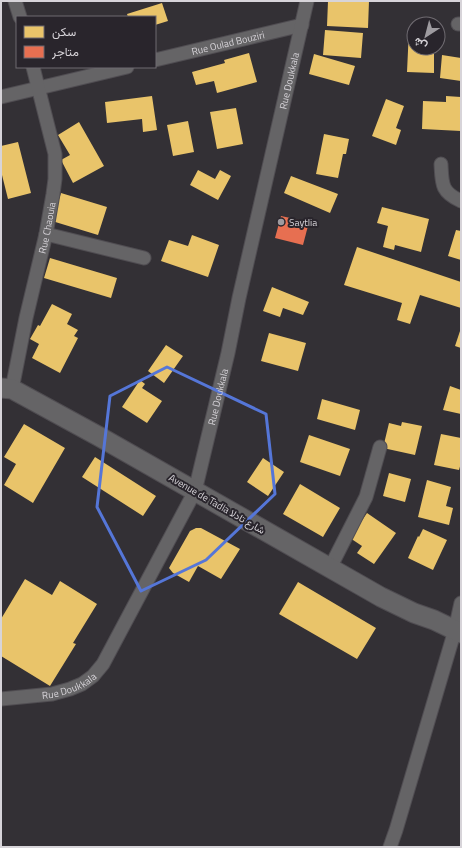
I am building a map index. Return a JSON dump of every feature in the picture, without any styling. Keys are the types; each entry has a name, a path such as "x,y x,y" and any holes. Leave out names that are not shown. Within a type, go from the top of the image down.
{"main road":[{"name":"Avenue de Tadla شارع تادلا","path":"6,388 100,437 381,597 414,613 434,620 459,621"}],"street":[{"path":"16,1 20,16"},
{"name":"Rue Doukkala","path":"1,699 52,694 82,684 93,676 103,664 195,492 228,353 238,298 307,1"},
{"name":"Rue Oulad Bouziri","path":"156,60 302,25"},
{"name":"Rue Chaouia","path":"6,388 28,311 46,234 53,194 55,154 33,68"},
{"path":"1,97 123,68"},
{"path":"441,164 443,186 453,198 461,201"},
{"path":"46,234 144,258"},
{"path":"330,568 366,497 380,447"},
{"path":"390,847 459,621"}],"highlighted area":[{"path":"167,367 266,414 275,494 206,560 141,591 97,507 110,396"}],"building: سكن":[{"path":"328,1 369,1 368,28 327,26"},
{"path":"162,3 168,21 156,25 156,16 128,16 127,14"},
{"path":"325,30 363,33 361,58 323,55"},
{"path":"249,53 257,82 217,93 214,81 196,85 192,72 225,63 224,60"},
{"path":"314,54 355,66 349,85 309,74"},
{"path":"408,56 434,56 434,73 407,72"},
{"path":"442,56 461,58 461,81 440,78"},
{"path":"152,96 157,130 143,132 142,119 107,123 105,102"},
{"path":"446,96 461,97 461,131 422,129 423,101 446,102"},
{"path":"386,99 404,106 396,128 401,130 396,145 372,136"},
{"path":"236,108 243,144 217,149 210,112"},
{"path":"188,121 194,152 173,156 167,125"},
{"path":"79,122 104,166 73,183 61,160 70,155 58,135"},
{"path":"324,134 349,139 346,154 343,154 338,178 316,174"},
{"path":"18,142 31,193 8,199 1,171 1,146"},
{"path":"198,170 215,179 220,170 231,176 218,200 190,185"},
{"path":"291,176 338,194 330,213 284,193"},
{"path":"61,193 107,207 98,235 52,221"},
{"path":"382,207 429,219 421,252 395,245 394,250 383,247 388,226 377,223"},
{"path":"456,230 461,231 461,260 448,256"},
{"path":"192,235 219,245 208,277 161,261 169,240 188,246"},
{"path":"357,247 461,282 461,308 420,295 410,324 397,320 402,303 344,285"},
{"path":"50,258 117,278 111,298 44,278"},
{"path":"272,287 309,302 303,315 283,308 280,317 263,311"},
{"path":"52,304 72,314 67,324 78,330 74,336 78,338 60,373 32,358 39,344 30,339 38,325 40,326"},
{"path":"461,328 461,348 455,346"},
{"path":"269,333 306,343 298,371 261,361"},
{"path":"166,345 183,356 164,383 148,371"},
{"path":"140,380 145,384 142,388 162,401 147,423 122,407"},
{"path":"450,386 461,390 461,414 443,410"},
{"path":"322,399 360,410 355,430 317,419"},
{"path":"402,422 422,426 415,455 383,448 389,423 401,426"},
{"path":"24,424 65,448 33,503 4,485 16,464 4,457"},
{"path":"441,434 461,438 461,463 459,470 434,465"},
{"path":"309,435 350,449 340,476 300,462"},
{"path":"95,457 156,496 143,516 82,477"},
{"path":"263,458 284,472 268,496 247,482"},
{"path":"389,473 411,479 405,502 383,496"},
{"path":"427,480 451,487 446,506 453,508 449,525 418,517"},
{"path":"300,484 340,508 323,537 283,514"},
{"path":"367,513 396,533 374,564 357,553 362,546 350,538"},
{"path":"196,528 201,528 240,549 221,579 198,566 189,582 173,573 169,568 190,531"},
{"path":"423,529 447,540 433,570 408,558 418,536 419,537"},
{"path":"25,579 52,595 60,581 97,604 73,643 76,644 50,686 1,656 1,619"},
{"path":"298,582 376,628 357,659 279,614"}],"building: متاجر":[{"path":"281,216 309,222 303,245 275,238"}],"place":[{"name":"Saytlia","path":"281,222"}]}
